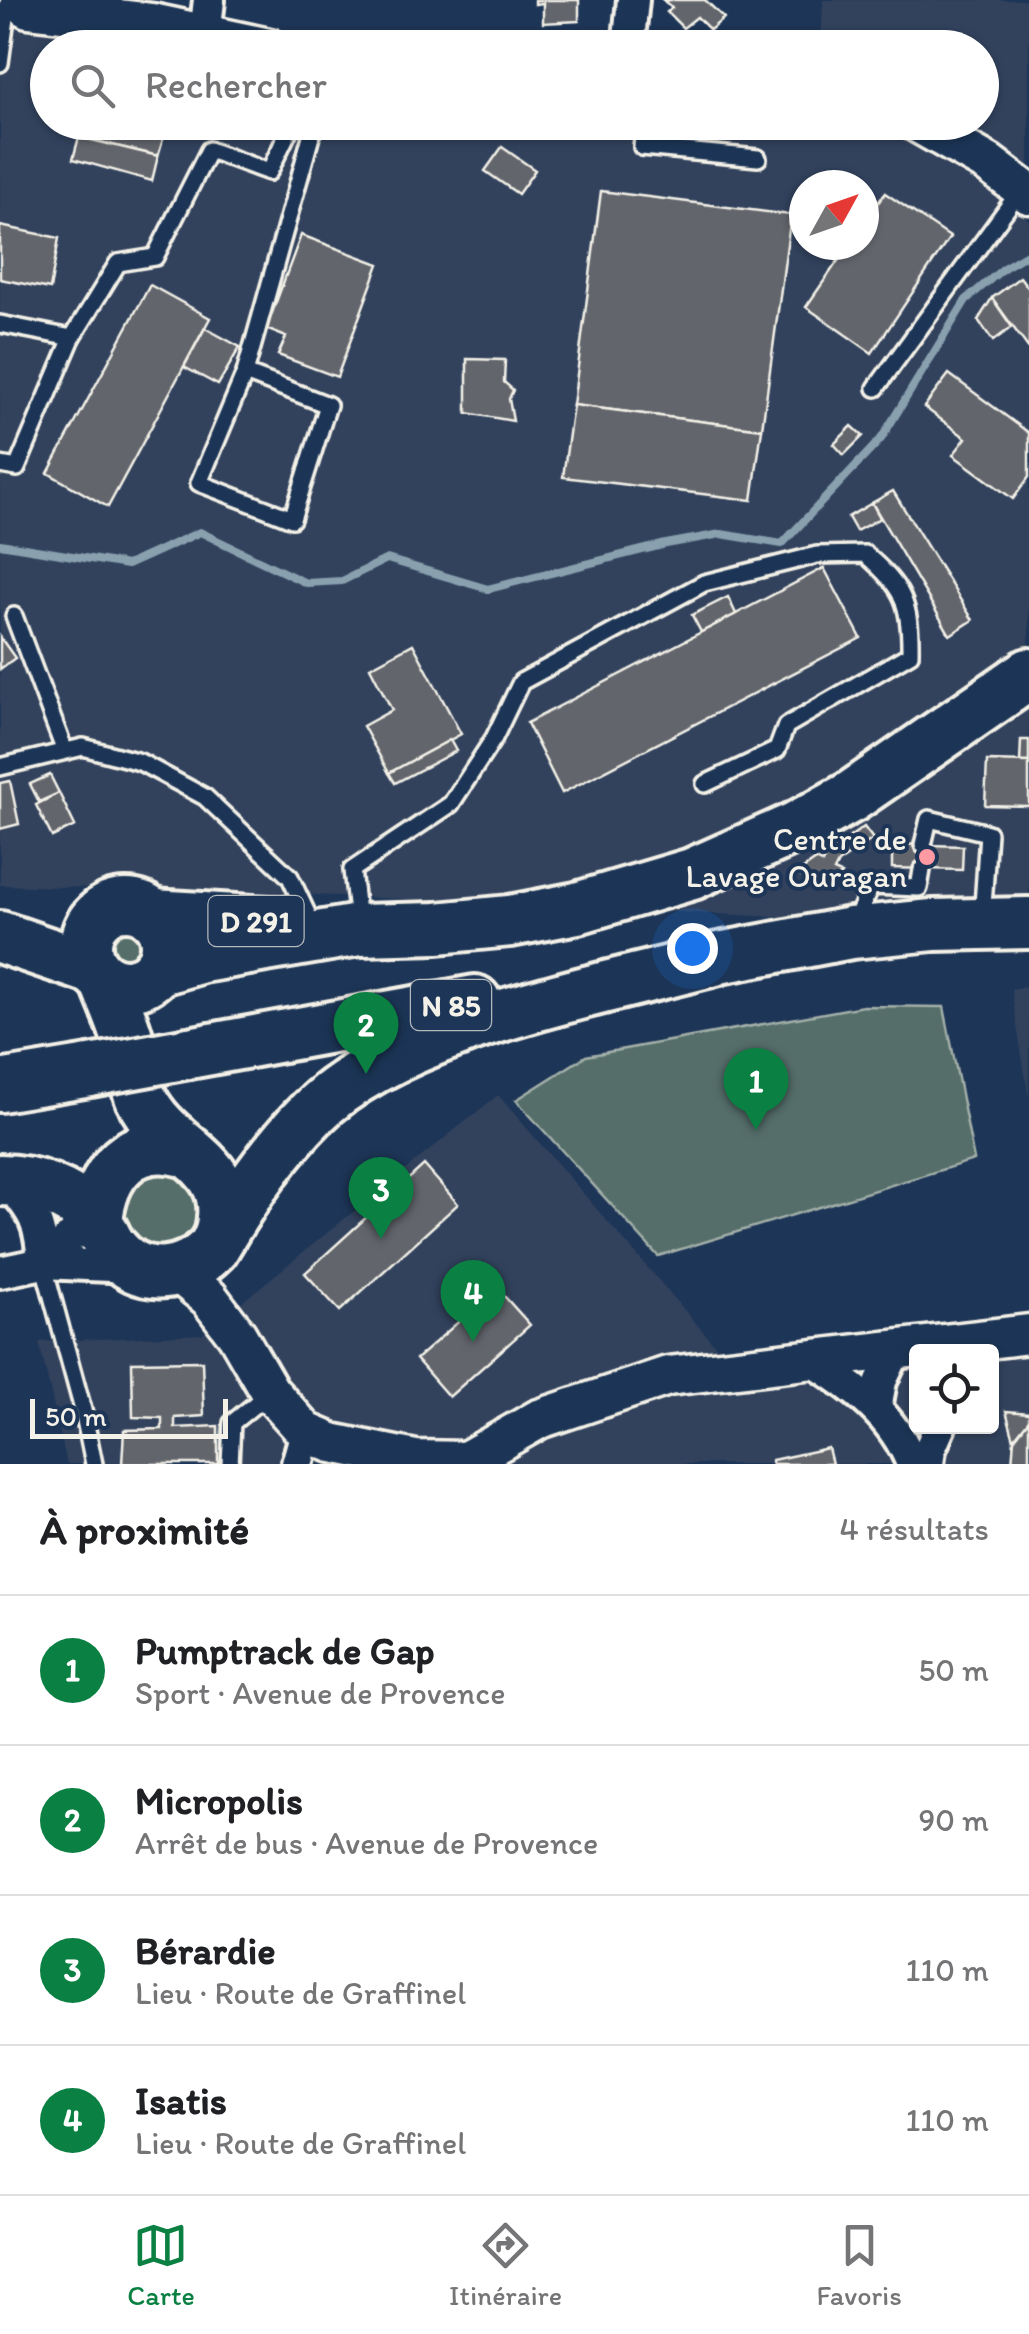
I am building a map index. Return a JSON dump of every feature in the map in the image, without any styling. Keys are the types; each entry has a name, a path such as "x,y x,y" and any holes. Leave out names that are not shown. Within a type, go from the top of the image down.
{"main road":[{"name":"D 291","path":"152,916 336,927 437,928 510,921 624,896 692,874 795,828 852,797 1029,674"},
{"path":"0,928 98,916 118,906 130,906 152,916 160,925 166,948 125,974 0,937"},
{"path":"98,916 87,936 88,959 125,974"},
{"name":"N 85","path":"0,1082 77,1072 850,933 933,924 1005,923"},
{"name":"D 291","path":"125,974 336,927"},
{"path":"186,1256 312,1112 366,1074 455,1031 714,960"},
{"path":"125,974 128,1039 140,1096 184,1151 204,1163 222,1190 225,1207 186,1256"},
{"path":"140,1096 101,1200 110,1246 186,1256"},
{"path":"101,1200 135,1153 153,1147 184,1151"},
{"path":"3,1180 101,1200"}],"street":[{"path":"630,30 633,0"},
{"path":"12,4 152,24 208,27"},
{"path":"12,4 95,30"},
{"path":"948,140 1027,187"},
{"path":"3,1180 31,1208 38,1222 43,1263"},
{"path":"43,1263 101,1200"},
{"path":"0,1272 43,1263 186,1256 302,1448 332,1443 368,1457 462,1462 539,1419 668,1376 909,1349"},
{"path":"978,1344 1005,1341"},
{"path":"882,1416 881,1382 896,1350"},
{"path":"811,1360 849,1383 882,1416 912,1464"},
{"path":"882,1416 909,1426"},
{"path":"928,1464 937,1434"}],"lane":[{"path":"0,63 12,4"},
{"path":"0,465 17,468 72,338 118,263 155,257 208,150 269,172 284,140"},
{"path":"246,373 328,405 292,520 199,483 246,373 310,140"},
{"path":"643,140 642,148 758,158"},
{"path":"876,388 1027,187"},
{"path":"0,324 72,338"},
{"path":"336,927 352,870 452,804 494,738 521,682 704,582 817,555 865,554 894,579 911,617 910,654 786,726 777,750 705,784"},
{"path":"14,616 64,749"},
{"path":"0,767 83,747 140,762 205,798 290,877 336,927"},
{"path":"923,845 929,818 988,833 1005,923"},
{"path":"850,933 871,886 918,888 922,870"},
{"path":"43,1263 94,1464"},
{"path":"230,1464 232,1424 270,1392"}],"shaded area":[{"path":"823,0 1029,0 1029,193 1019,208 1029,221 1029,907 948,904 778,917 297,894 0,885 0,16 61,30 30,30 30,140 999,140 999,30 822,30"},
{"path":"1029,986 1029,1099 1011,989"},
{"path":"498,1095 719,1350 1029,1312 1029,1464 67,1464 39,1342 202,1334"}],"green space":[{"path":"125,927 137,932 142,944 137,956 125,961 113,956 108,944 113,932"},
{"path":"863,1006 944,1007 974,1160 658,1256 516,1100 586,1056"},
{"path":"175,1165 195,1176 207,1229 161,1258 118,1226 124,1183"}],"building":[{"path":"535,0 579,0 579,21 543,23 543,3 535,4"},
{"path":"663,0 705,0 724,18 710,30 697,17 683,28 667,12 672,8"},
{"path":"78,140 158,156 152,181 73,159"},
{"path":"91,140 163,140 158,156"},
{"path":"502,147 535,170 518,194 485,171"},
{"path":"601,191 789,215 762,429 573,405"},
{"path":"885,193 950,237 872,353 806,307 839,260 879,260 879,202"},
{"path":"0,226 59,238 50,289 0,279"},
{"path":"301,235 379,264 337,377 278,355 286,337 266,329"},
{"path":"1020,277 1029,289 1029,349 992,298"},
{"path":"150,285 210,318 108,507 48,473"},
{"path":"992,298 1012,327 993,341 978,320"},
{"path":"205,328 240,347 218,385 184,367"},
{"path":"467,359 505,360 504,382 513,390 509,399 513,421 467,413"},
{"path":"949,374 1029,433 1029,477 1013,499 953,455 966,438 924,407"},
{"path":"573,405 762,429 752,500 563,477"},
{"path":"852,426 863,436 844,455 834,444"},
{"path":"893,491 973,620 950,635 872,503"},
{"path":"872,503 880,518 856,531 848,517"},
{"path":"824,568 861,638 562,793 527,723"},
{"path":"728,597 736,614 701,632 692,615"},
{"path":"0,637 15,658 0,669"},
{"path":"413,644 461,734 389,773 363,726 392,710 370,667"},
{"path":"450,740 456,751 395,783 389,773"},
{"path":"1021,740 1029,740 1029,762 1020,762"},
{"path":"987,761 1029,762 1029,806 985,805"},
{"path":"50,775 59,793 39,802 30,784"},
{"path":"10,781 19,824 0,829 0,783"},
{"path":"59,793 75,826 52,837 36,805"},
{"path":"864,827 873,839 838,863 834,871 841,874 831,889 796,874 816,860 822,863 828,852"},
{"name":"Centre de Lavage Ouragan","path":"892,844 963,846 962,870 892,868"},
{"path":"424,1165 458,1204 340,1311 305,1273"},
{"path":"497,1288 530,1325 449,1397 416,1359"},
{"path":"202,1361 204,1416 175,1418 175,1428 218,1426 218,1464 122,1464 124,1430 162,1429 162,1418 133,1417 132,1362"},
{"path":"1006,1411 1029,1413 1029,1420 1014,1439"},
{"path":"1029,1420 1029,1464 1012,1464 1014,1439"},
{"path":"828,1448 832,1464 772,1464 772,1460"}],"waterway":[{"path":"0,544 127,565 200,532 306,583 342,581 387,559 488,589 721,534 782,544 881,439 966,300 1005,267 1029,253"}],"place":[{"name":"Centre de Lavage Ouragan","path":"927,857"},
{"name":"Micropolis","path":"366,1074"},
{"name":"Pumptrack de Gap","path":"756,1130"},
{"name":"Bérardie","path":"381,1239"},
{"name":"Isatis","path":"473,1342"}]}
